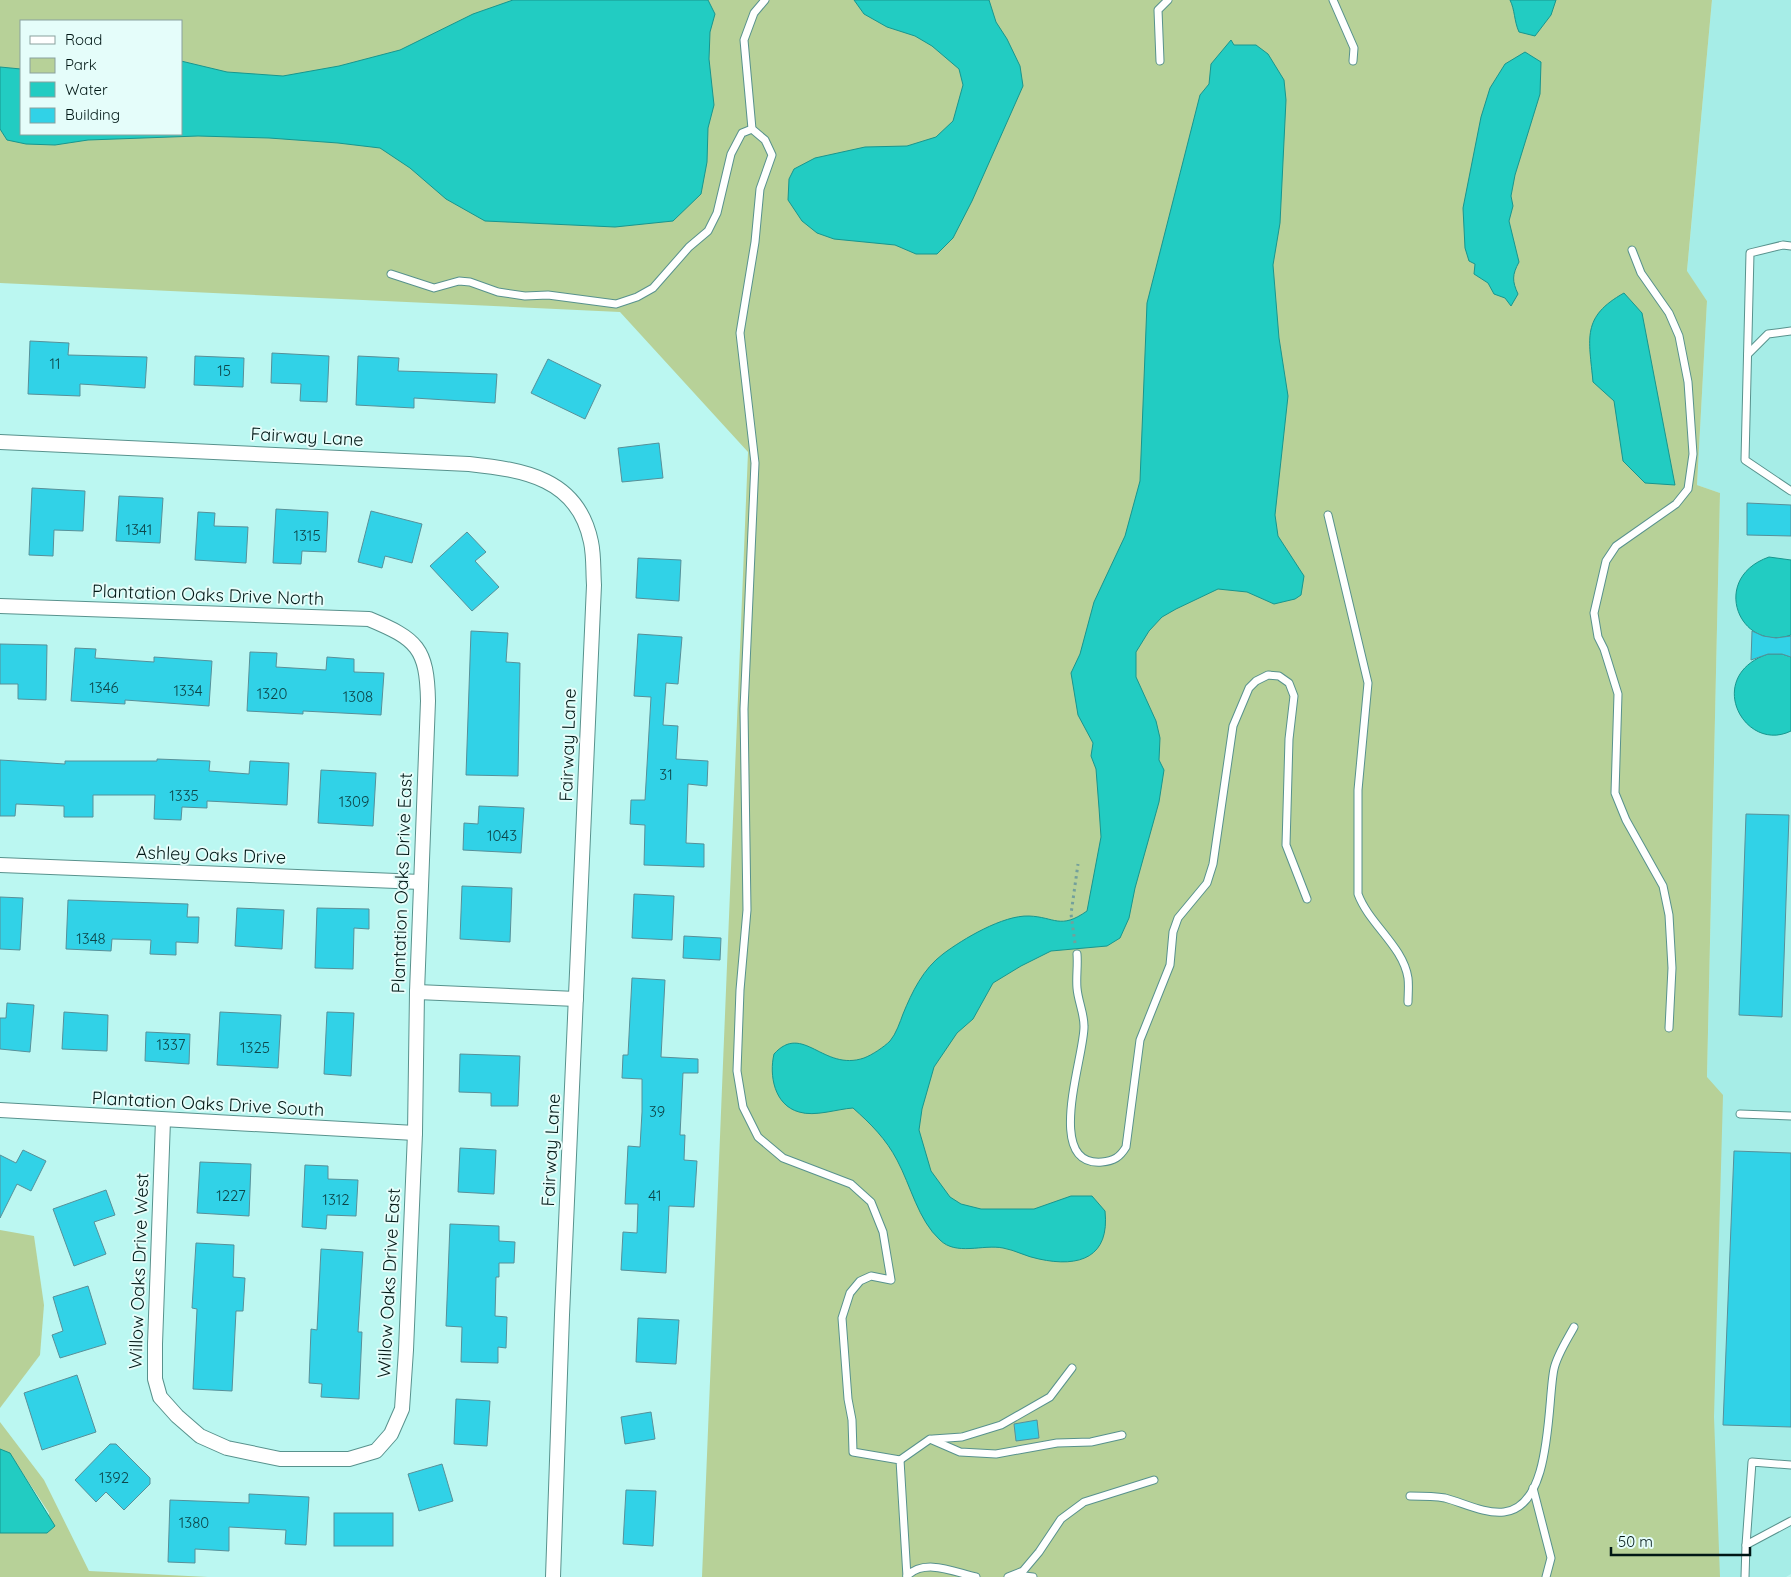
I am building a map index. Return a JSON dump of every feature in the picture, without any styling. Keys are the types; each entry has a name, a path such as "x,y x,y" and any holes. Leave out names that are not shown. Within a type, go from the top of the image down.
{"street":[{"name":"Fairway Lane","path":"0,442 469,464 508,468 552,483 577,507 592,542 594,585 553,1577"},
{"name":"Plantation Oaks Drive North","path":"0,606 369,619 410,639"},
{"name":"Plantation Oaks Drive East","path":"410,639 421,656 427,672 417,992 415,1133"},
{"name":"Ashley Oaks Drive","path":"0,865 421,882"},
{"path":"417,992 576,999"},
{"name":"Plantation Oaks Drive South","path":"0,1110 415,1133"},
{"name":"Willow Oaks Drive West","path":"163,1120 154,1379 160,1397 177,1416 200,1436 227,1448 280,1459 349,1459 376,1451 391,1434"},
{"name":"Willow Oaks Drive East","path":"391,1434 402,1409 415,1133"}],"lane":[{"path":"765,0 754,13 744,40 752,129 765,140 772,154 760,189 756,242 740,333 755,463 744,709 747,910 740,990 736,1071 743,1107 758,1137 783,1158 852,1184 871,1202 882,1232 891,1280 871,1276 860,1281 850,1293 842,1318 847,1390 852,1420 853,1452 900,1460 930,1439 962,1437 1001,1425 1050,1397 1072,1368"},
{"path":"1160,61 1158,10 1168,0"},
{"path":"1332,0 1354,48 1353,61"},
{"path":"391,274 434,288 459,281 525,296 548,295 616,304 637,296 653,288 689,247 708,231 717,213 730,154 742,133 752,129"},
{"path":"1791,246 1783,245 1750,253 1745,460 1791,491"},
{"path":"1632,250 1640,273 1669,313 1679,336 1688,382 1693,454 1688,489 1676,504 1616,546 1606,561 1594,613 1598,638 1618,694 1615,793 1626,820 1663,886 1669,915 1672,968 1669,1028"},
{"path":"1748,354 1768,334 1791,331"},
{"path":"1328,515 1368,683 1358,790 1358,894 1362,907 1401,959 1408,978 1408,1002"},
{"path":"1077,954 1077,988 1084,1026 1069,1120 1071,1138 1077,1152 1085,1159 1097,1162 1111,1161 1121,1156 1126,1146 1140,1040 1170,965 1173,932 1178,918 1207,883 1212,864 1233,726 1249,688 1268,675 1279,676 1289,683 1294,696 1289,739 1286,845 1307,899"},
{"path":"1740,1114 1791,1116"},
{"path":"1410,1496 1442,1498 1487,1510 1506,1512 1520,1505 1533,1488 1546,1457 1555,1366 1574,1327"},
{"path":"930,1439 960,1452 996,1454 1056,1443 1091,1442 1122,1435"},
{"path":"900,1460 907,1576"},
{"path":"1746,1577 1746,1545 1752,1462 1791,1465"},
{"path":"1011,1576 1023,1571 1039,1552 1060,1519 1084,1502 1154,1480"},
{"path":"1533,1488 1551,1558 1546,1577"},
{"path":"1746,1545 1791,1521"},
{"path":"907,1576 913,1570 926,1566 976,1577"},
{"path":"1011,1576 1032,1577"}],"path":[{"path":"1077,954 1071,914 1078,864"}],"shaded area":[{"path":"1712,0 1791,0 1791,1574 1786,1577 1696,1577 1720,493 1697,485 1707,301 1687,272"}],"green space":[{"path":"0,0 1712,0 1687,271 1707,301 1697,485 1720,493 1707,1077 1723,1095 1714,1417 1720,1577 702,1577 748,452 620,312 0,283"},
{"path":"0,1230 34,1236 44,1305 40,1355 0,1408"},
{"path":"0,1422 44,1480 89,1571 208,1577 0,1577 0,1533 47,1533 49,1513 10,1454 0,1449"}],"water":[{"path":"513,0 708,0 715,14 710,32 709,59 714,105 708,128 707,162 701,194 673,221 615,227 485,221 446,199 410,168 380,148 269,138 198,136 88,140 55,145 26,144 7,140 0,129 0,67 20,69 20,135 182,135 182,61 227,72 283,76 339,66 400,50 473,14"},
{"path":"854,0 989,0 996,22 1007,39 1020,66 1023,86 972,201 953,238 937,254 916,254 895,245 834,239 817,233 802,221 788,200 789,179 794,169 815,158 865,147 907,146 936,137 953,121 963,85 959,69 932,46 915,36 887,27 864,14"},
{"path":"1510,0 1556,0 1551,15 1535,36 1519,32"},
{"path":"1231,40 1234,45 1256,45 1268,54 1284,80 1286,100 1280,223 1273,265 1279,338 1288,396 1275,515 1278,536 1304,576 1301,595 1295,599 1274,604 1247,592 1218,589 1162,617 1149,631 1136,652 1136,677 1156,721 1160,738 1159,760 1164,770 1159,802 1135,888 1129,918 1120,938 1107,946 1051,951 993,983 973,1019 957,1033 934,1067 922,1109 919,1130 931,1171 950,1197 961,1204 981,1209 1034,1209 1071,1196 1092,1196 1105,1211 1103,1239 1097,1249 1089,1256 1067,1262 1039,1259 1012,1250 995,1247 962,1249 946,1245 932,1232 920,1213 893,1152 878,1132 853,1108 805,1113 799,1112 784,1103 775,1088 773,1080 774,1054 785,1046 795,1043 837,1059 850,1061 867,1057 890,1041 919,981 936,960 951,948 972,935 1007,919 1029,916 1064,921 1078,917 1087,911 1101,837 1096,769 1091,756 1093,743 1078,715 1071,673 1080,654 1094,602 1125,536 1140,481 1147,303 1200,95 1209,84 1211,64"},
{"path":"1525,52 1541,62 1540,94 1515,175 1511,196 1513,206 1509,221 1519,262 1514,278 1518,294 1511,306 1505,298 1494,294 1488,283 1474,274 1475,264 1469,261 1465,248 1463,208 1481,117 1490,88 1505,64"},
{"path":"1624,293 1642,313 1675,485 1645,483 1623,461 1614,401 1593,382 1590,341 1594,320 1610,302"},
{"path":"1769,557 1791,560 1791,635 1773,638 1757,633 1745,624 1738,611 1736,596 1740,581 1751,567"},
{"path":"1768,654 1782,654 1791,657 1791,731 1774,735 1758,732 1746,723 1738,709 1734,694 1738,679 1748,665"},
{"path":"0,1449 10,1453 55,1526 47,1533 0,1533"}],"building":[{"path":"30,341 69,343 68,355 147,357 145,388 80,384 80,396 28,394"},
{"path":"272,353 329,356 327,402 300,401 301,384 271,383"},
{"path":"195,356 244,358 243,387 194,385"},
{"path":"358,356 399,358 398,371 497,374 495,403 414,398 414,408 356,405"},
{"path":"548,359 601,385 585,419 531,393"},
{"path":"659,443 663,478 622,482 618,448"},
{"path":"32,488 85,491 83,531 54,530 53,556 29,555"},
{"path":"119,496 163,498 160,543 116,541"},
{"path":"1747,503 1791,505 1791,536 1747,535"},
{"path":"276,509 328,512 326,552 302,551 301,564 273,563"},
{"path":"371,511 422,524 412,563 385,556 382,568 358,562"},
{"path":"198,512 215,513 214,526 248,527 246,563 195,560"},
{"path":"467,532 486,552 475,561 499,587 472,611 430,566"},
{"path":"638,558 681,560 679,601 636,598"},
{"path":"471,631 508,633 506,662 520,663 518,776 466,775"},
{"path":"1752,631 1763,636 1776,638 1791,636 1791,657 1782,654 1768,654 1751,660"},
{"path":"638,634 682,637 678,684 666,683 663,725 678,726 676,759 708,761 707,786 688,784 686,843 704,844 704,867 644,865 645,825 630,824 631,800 645,800 651,697 634,696"},
{"path":"0,644 47,645 46,700 18,699 18,684 0,684"},
{"path":"75,648 96,649 95,658 154,662 154,657 212,661 209,706 125,700 125,704 71,701"},
{"path":"250,652 277,653 276,667 326,670 327,657 354,659 354,672 384,673 381,715 303,711 303,714 247,711"},
{"path":"157,759 210,761 209,771 249,774 250,761 289,763 287,805 207,801 207,808 182,807 181,820 154,819 155,795 93,795 93,817 64,817 64,806 16,804 15,816 0,816 0,760 65,764 65,761 157,761"},
{"path":"321,770 376,773 373,826 318,823"},
{"path":"479,806 524,808 521,853 463,850 464,823 478,824"},
{"path":"1746,814 1789,815 1782,1017 1739,1015"},
{"path":"462,886 512,888 510,942 460,939"},
{"path":"634,894 674,896 672,940 632,938"},
{"path":"0,897 23,898 20,950 0,949"},
{"path":"68,900 188,904 187,917 199,917 198,943 176,942 176,955 150,954 151,940 112,939 111,951 66,949"},
{"path":"237,908 284,910 282,949 235,946"},
{"path":"317,908 369,909 369,929 354,928 353,969 315,968"},
{"path":"684,936 721,938 720,960 683,958"},
{"path":"632,978 665,980 661,1057 698,1059 698,1073 683,1073 680,1135 685,1135 684,1160 697,1161 694,1207 669,1206 666,1273 621,1270 623,1232 637,1233 638,1204 625,1204 628,1146 640,1147 642,1112 642,1079 622,1078 623,1055 628,1055"},
{"path":"7,1003 34,1005 30,1052 0,1049 0,1018 6,1018"},
{"path":"64,1012 108,1015 107,1051 62,1049"},
{"path":"220,1012 281,1015 278,1068 217,1065"},
{"path":"327,1012 354,1013 351,1076 324,1074"},
{"path":"146,1032 190,1034 189,1064 145,1061"},
{"path":"460,1054 520,1056 518,1106 491,1106 491,1093 459,1092"},
{"path":"460,1148 496,1150 494,1194 458,1192"},
{"path":"23,1150 46,1161 31,1191 17,1184 0,1218 0,1155 16,1163"},
{"path":"1734,1151 1791,1153 1791,1427 1723,1425"},
{"path":"200,1162 251,1164 249,1216 197,1213"},
{"path":"305,1165 328,1166 328,1179 358,1180 356,1216 327,1215 326,1229 302,1227"},
{"path":"106,1190 115,1215 94,1222 106,1254 74,1266 53,1209"},
{"path":"450,1224 499,1226 499,1241 515,1242 514,1263 499,1263 499,1277 496,1277 495,1316 507,1317 506,1348 498,1347 498,1363 461,1362 462,1327 446,1326"},
{"path":"196,1243 234,1245 233,1277 245,1278 243,1311 236,1311 232,1391 193,1389 197,1309 192,1308"},
{"path":"321,1249 363,1252 358,1332 362,1332 359,1399 321,1397 322,1384 309,1383 311,1329 317,1330"},
{"path":"88,1286 106,1344 60,1358 52,1335 63,1331 53,1297"},
{"path":"638,1318 679,1320 676,1364 636,1362"},
{"path":"77,1375 96,1432 42,1450 24,1393"},
{"path":"456,1399 490,1401 487,1446 454,1444"},
{"path":"651,1412 655,1439 625,1444 621,1417"},
{"path":"1037,1420 1039,1438 1016,1441 1014,1424"},
{"path":"110,1444 116,1444 150,1478 150,1484 124,1510 106,1492 96,1502 75,1480"},
{"path":"442,1464 453,1501 419,1511 408,1474"},
{"path":"626,1490 656,1491 653,1546 623,1544"},
{"path":"249,1494 309,1497 306,1545 285,1544 286,1530 229,1527 229,1551 195,1549 195,1563 168,1562 170,1500 249,1503"},
{"path":"334,1513 393,1513 393,1546 334,1546"}]}
